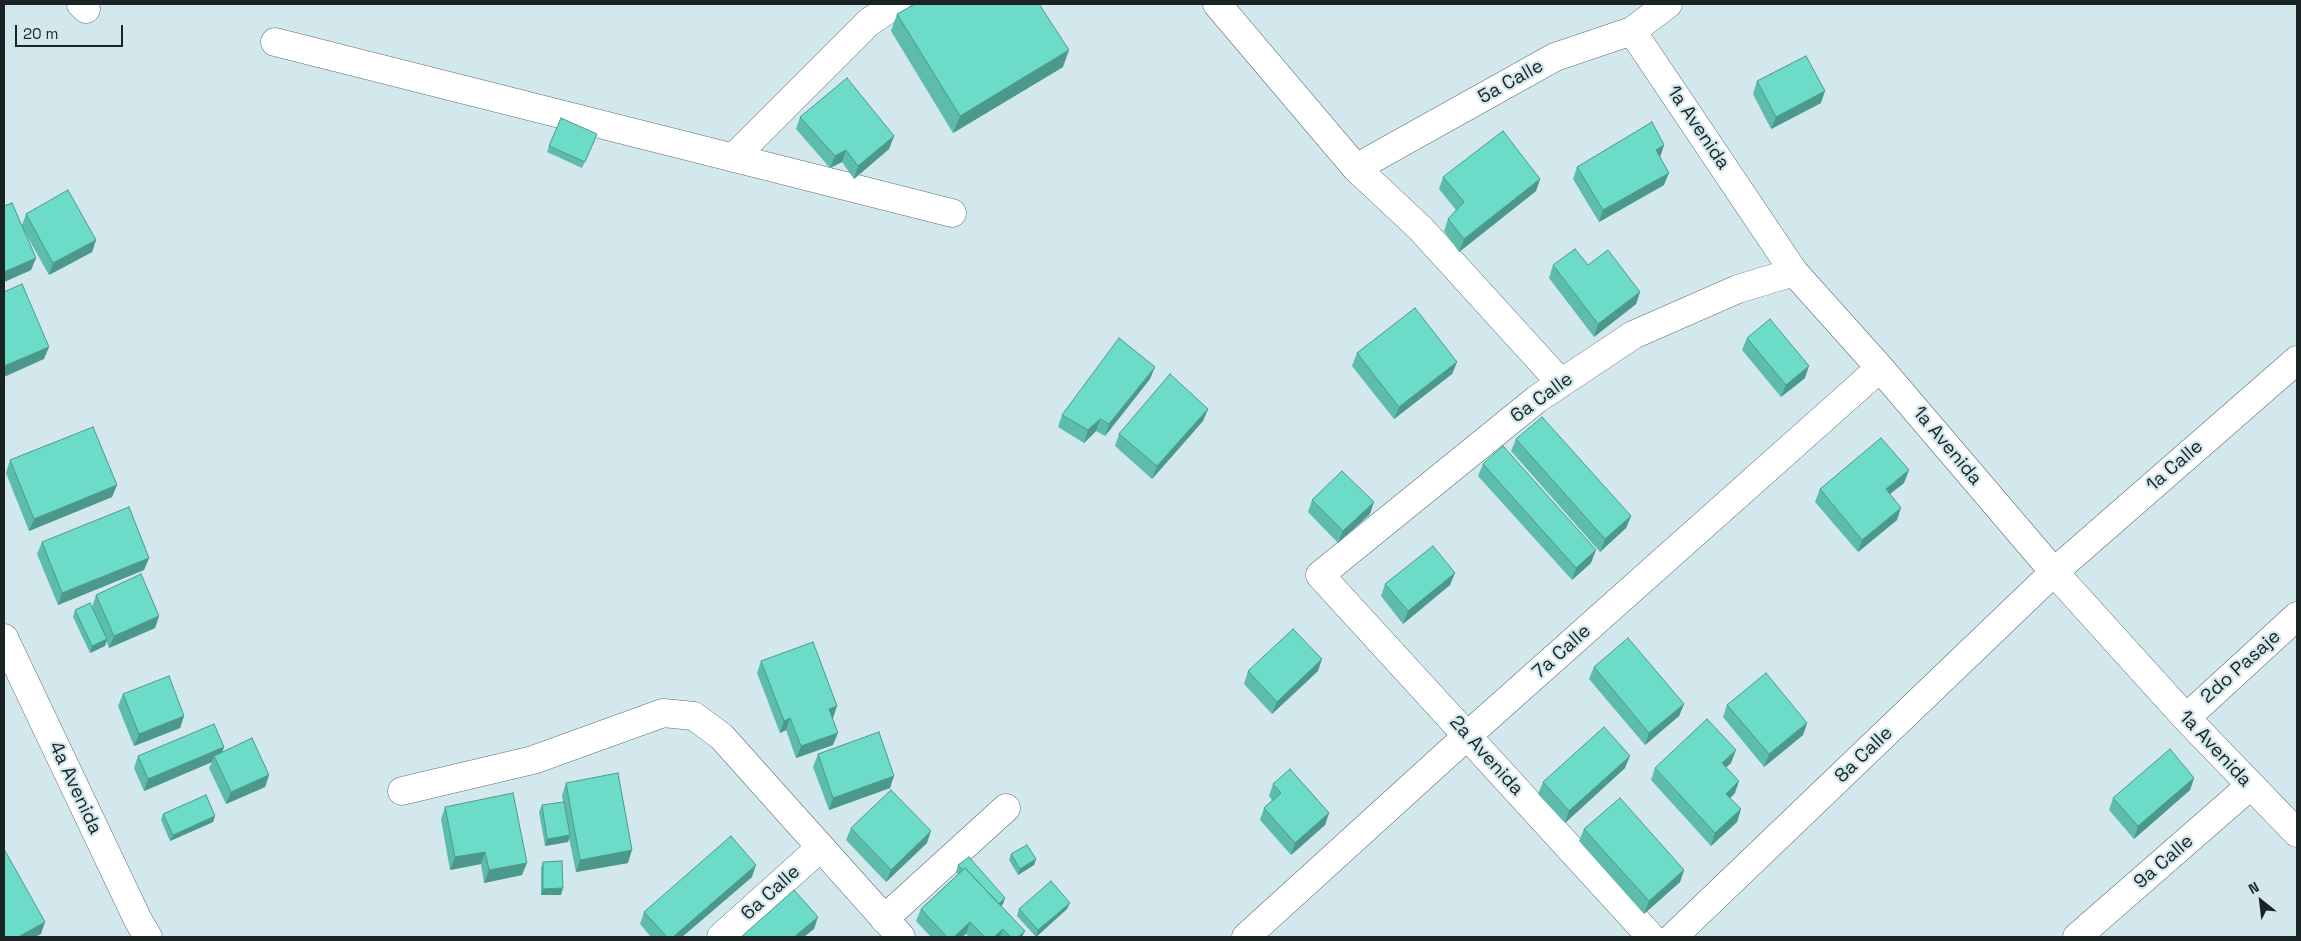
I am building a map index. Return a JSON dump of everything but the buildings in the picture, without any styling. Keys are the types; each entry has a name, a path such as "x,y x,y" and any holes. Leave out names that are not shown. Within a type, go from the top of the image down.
{"street":[{"path":"734,158 869,22 896,4"},
{"path":"1217,4 1356,168 1421,229 1561,383"},
{"name":"5a Calle","path":"1356,168 1555,57 1632,30 1668,4"},
{"name":"1a Avenida","path":"1632,30 1794,272 1880,368 2054,572 2186,718 2297,833"},
{"path":"275,42 952,213"},
{"name":"6a Calle","path":"1320,575 1537,399 1633,335 1738,290 1794,272"},
{"name":"1a Calle","path":"2054,572 2297,360"},
{"name":"7a Calle","path":"1246,937 1467,736 1880,368"},
{"name":"8a Calle","path":"1673,937 2054,572"},
{"name":"2a Avenida","path":"1320,575 1651,937"},
{"name":"2do Pasaje","path":"2186,718 2297,616"},
{"name":"4a Avenida","path":"4,638 138,920 148,937"},
{"path":"402,791 533,760 663,713 694,716 722,737 893,928 1006,808"},
{"name":"9a Calle","path":"2077,937 2250,786"},
{"name":"6a Calle","path":"721,937 820,848"}]}
